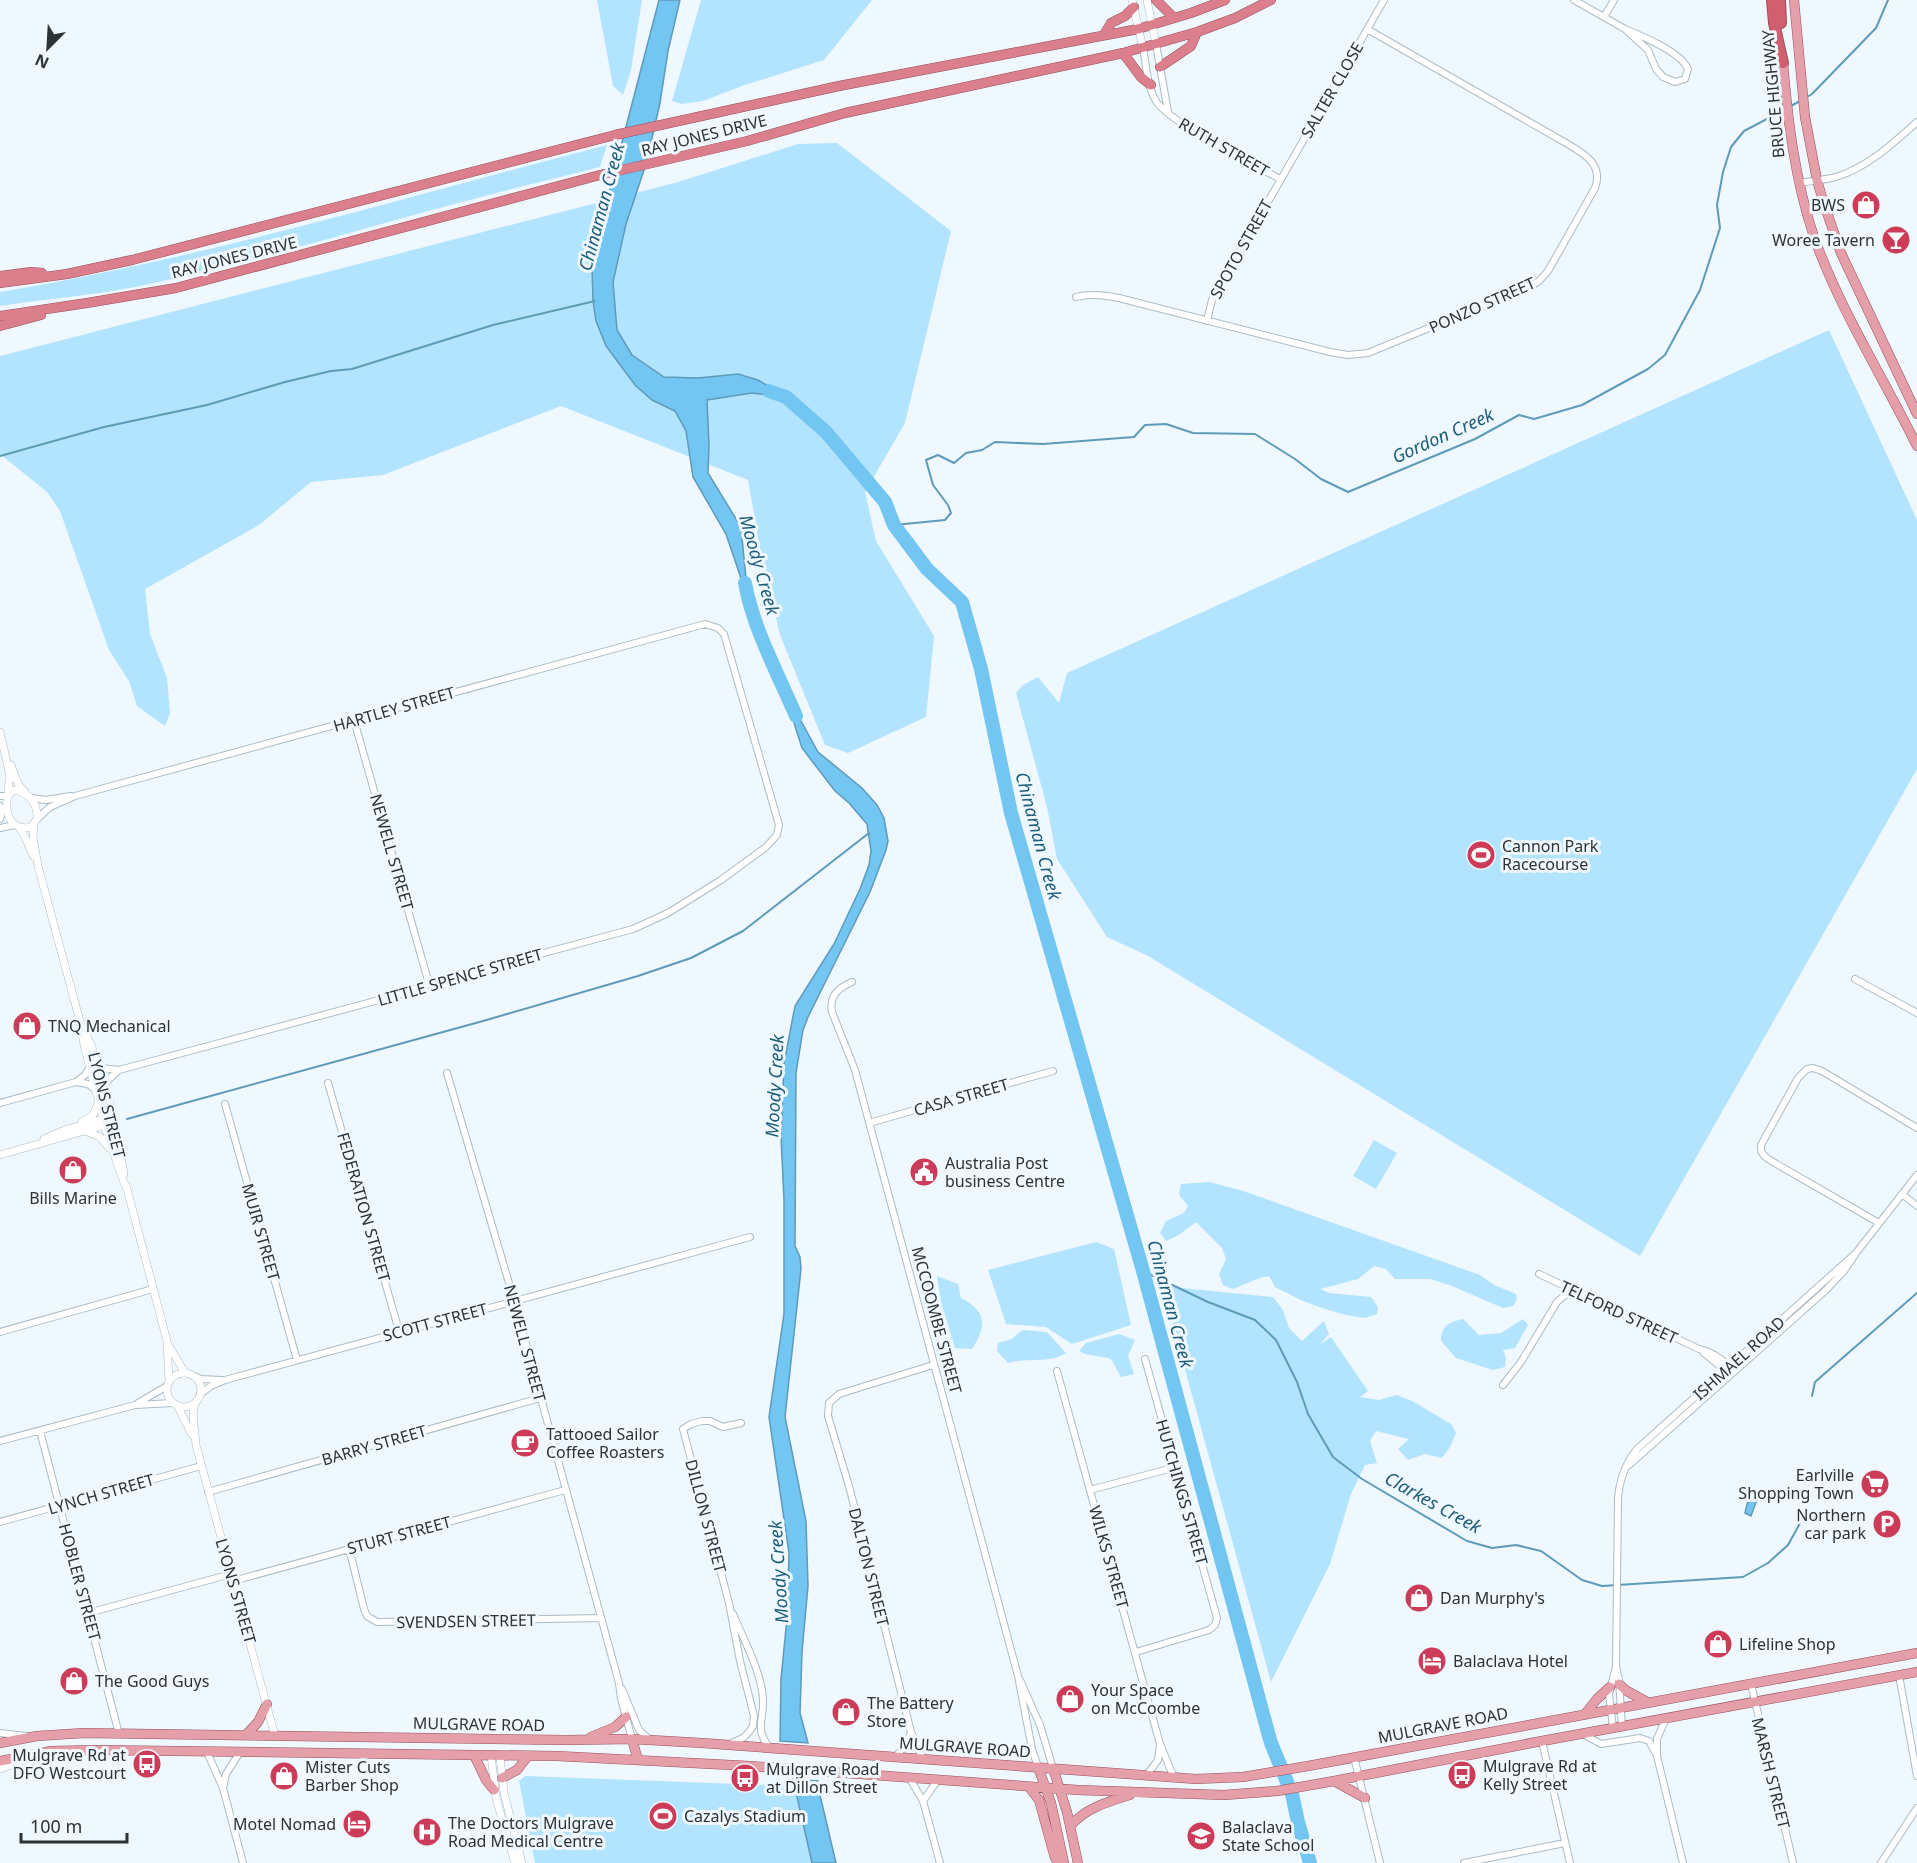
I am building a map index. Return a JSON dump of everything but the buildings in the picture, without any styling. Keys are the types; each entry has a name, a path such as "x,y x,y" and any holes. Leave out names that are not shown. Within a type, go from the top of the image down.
{"highway":[{"path":"1156,0 1174,18"},
{"name":"RAY JONES DRIVE","path":"0,283 67,274 225,237 684,119 839,86 1138,29 1225,0"},
{"name":"RAY JONES DRIVE","path":"0,316 87,303 198,282 600,175 747,141 845,113 1123,53 1197,32 1235,18 1271,0"},
{"path":"1772,0 1774,23 1783,63"},
{"name":"BRUCE HIGHWAY","path":"1780,0 1783,63"},
{"path":"1104,35 1111,23 1125,16 1133,4"},
{"path":"1160,67 1191,46 1197,32"},
{"path":"1123,53 1141,77 1151,85"},
{"path":"0,276 30,272 67,274"},
{"path":"0,326 87,303"}],"main road":[{"name":"BRUCE HIGHWAY","path":"1794,0 1804,117 1817,180 1828,218 1841,253 1917,414"},
{"name":"BRUCE HIGHWAY","path":"1783,63 1789,131 1799,183 1814,236 1828,273 1917,446"},
{"name":"MULGRAVE ROAD","path":"0,1743 67,1734 632,1739 729,1744 1174,1778 1227,1778 1275,1772 1917,1653"},
{"name":"MULGRAVE ROAD","path":"0,1761 66,1750 528,1756 769,1767 1059,1789 1224,1795 1283,1790 1359,1777 1917,1672"},
{"path":"1585,1714 1597,1699 1615,1686 1648,1702"},
{"path":"246,1736 258,1722 267,1704"},
{"path":"586,1738 615,1727 626,1717"},
{"path":"275,1736 278,1753"},
{"path":"496,1739 496,1756"},
{"path":"632,1739 638,1760"},
{"path":"474,1755 486,1780 494,1790"},
{"path":"502,1778 517,1770 528,1756"},
{"name":"MCCOOMBE STREET","path":"1038,1767 1053,1812 1062,1863"},
{"name":"MCCOOMBE STREET","path":"1053,1768 1078,1863"},
{"path":"1334,1781 1365,1798"},
{"path":"1029,1787 1039,1800 1055,1858 1062,1863"},
{"path":"1070,1826 1094,1807 1138,1793"}],"street":[{"path":"1147,0 1156,44"},
{"name":"SALTER CLOSE","path":"1280,179 1384,0"},
{"path":"1574,0 1681,58 1688,67 1686,77 1678,82 1663,77 1656,69 1648,50 1625,29"},
{"path":"1604,17 1614,0"},
{"path":"1133,4 1143,48"},
{"name":"PONZO STREET","path":"1076,297 1102,295 1340,354 1357,355 1368,353 1539,281 1552,265 1597,183 1598,175 1595,166 1589,158 1367,29"},
{"name":"RUTH STREET","path":"1156,44 1168,112"},
{"name":"RUTH STREET","path":"1143,48 1156,101 1180,123 1280,179"},
{"path":"1799,183 1836,177 1867,162 1917,122"},
{"name":"SPOTO STREET","path":"1207,321 1212,300 1280,179"},
{"name":"HARTLEY STREET","path":"28,796 46,800 75,796 700,624 712,625 724,634 779,825 777,835"},
{"name":"NEWELL STREET","path":"354,720 429,984"},
{"path":"0,732 18,784 37,809 35,821 26,828 16,826 0,828"},
{"path":"6,752 10,776 1,811 16,826"},
{"path":"4,794 15,790 28,796"},
{"name":"HARTLEY STREET","path":"35,821 50,807 75,796"},
{"name":"LYONS STREET","path":"35,821 33,837 38,866 81,1025 104,1122 126,1188"},
{"name":"LYONS STREET","path":"16,826 25,837 38,866"},
{"name":"LITTLE SPENCE STREET","path":"99,1066 119,1070 633,929 668,914 721,880 777,835"},
{"path":"1855,979 1917,1012"},
{"name":"MCCOOMBE STREET","path":"852,982 836,991 831,1007 855,1071 1018,1677 1032,1749 1038,1767"},
{"name":"LYONS STREET","path":"81,1025 92,1044 104,1084 126,1188 167,1341 185,1373"},
{"path":"0,1103 76,1082 85,1075 90,1067"},
{"path":"1879,1223 1768,1159 1760,1150 1761,1145 1798,1078 1807,1069 1813,1068 1822,1071 1917,1128"},
{"name":"LITTLE SPENCE STREET","path":"104,1084 119,1070"},
{"name":"CASA STREET","path":"869,1123 1053,1071"},
{"name":"NEWELL STREET","path":"447,1073 514,1300 632,1739"},
{"path":"76,1082 88,1084 96,1090"},
{"name":"FEDERATION STREET","path":"328,1083 399,1331"},
{"path":"20,1149 93,1115 99,1100"},
{"name":"MUIR STREET","path":"225,1104 297,1360"},
{"path":"0,1155 84,1131 113,1119"},
{"path":"67,1129 104,1122"},
{"path":"84,1131 95,1133 104,1139 118,1166"},
{"name":"ISHMAEL ROAD","path":"1627,1467 1840,1276 1917,1175"},
{"path":"1902,1194 1917,1206"},
{"name":"SCOTT STREET","path":"200,1394 225,1380 750,1237"},
{"name":"ISHMAEL ROAD","path":"1618,1727 1615,1686 1618,1493 1620,1481 1630,1458 1856,1253"},
{"name":"TELFORD STREET","path":"1539,1274 1699,1349 1732,1374"},
{"path":"0,1332 153,1289"},
{"path":"1503,1385 1521,1362 1557,1302 1565,1295 1578,1292"},
{"path":"1768,1331 1777,1334"},
{"path":"1768,1331 1770,1340"},
{"name":"LYONS STREET","path":"167,1341 168,1384"},
{"name":"HUTCHINGS STREET","path":"1136,1652 1209,1630 1215,1625 1216,1615 1145,1359"},
{"name":"DALTON STREET","path":"924,1760 911,1732 828,1411 829,1403 839,1394 933,1365"},
{"name":"WILKS STREET","path":"1057,1371 1160,1744 1174,1778"},
{"path":"0,1441 135,1405 175,1404 186,1407 195,1403 200,1394 200,1384 194,1376 185,1373 176,1374 168,1384 135,1405"},
{"name":"SCOTT STREET","path":"194,1376 201,1379 225,1380"},
{"path":"168,1384 168,1395 175,1404"},
{"name":"BARRY STREET","path":"208,1492 540,1398"},
{"name":"LYONS STREET","path":"195,1403 193,1414 201,1466 275,1736"},
{"name":"LYONS STREET","path":"175,1404 182,1413 196,1445"},
{"name":"DILLON STREET","path":"729,1744 743,1738 752,1728 754,1716 729,1603 683,1429 702,1420 723,1427 741,1423"},
{"name":"HOBLER STREET","path":"40,1431 119,1734"},
{"name":"LYNCH STREET","path":"0,1522 201,1466"},
{"path":"1090,1490 1176,1467"},
{"name":"STURT STREET","path":"88,1613 350,1548 565,1490"},
{"name":"SVENDSEN STREET","path":"350,1548 364,1609 367,1616 377,1622 600,1618"},
{"name":"DILLON STREET","path":"729,1603 752,1656 762,1691 764,1704 760,1728 762,1738 769,1747"},
{"path":"1899,1676 1917,1776"},
{"name":"MCCOOMBE STREET","path":"1018,1677 1026,1689 1040,1725 1053,1768"},
{"name":"NEWELL STREET","path":"618,1683 639,1730 650,1740"},
{"name":"MARSH STREET","path":"1751,1684 1793,1863"},
{"name":"ISHMAEL ROAD","path":"1615,1686 1618,1727"},
{"path":"751,1705 757,1707 764,1704"},
{"path":"1666,1718 1657,1739 1657,1756 1683,1863"},
{"path":"895,1757 906,1745 911,1732"},
{"path":"0,1733 33,1737"},
{"path":"1583,1734 1601,1744 1643,1738 1649,1742 1657,1756"},
{"path":"1542,1741 1570,1863"},
{"path":"1145,1776 1158,1760 1160,1744"},
{"path":"207,1752 223,1788 243,1863"},
{"path":"223,1788 226,1774 240,1752"},
{"path":"0,1769 38,1753"},
{"path":"496,1756 522,1863"},
{"path":"496,1756 494,1790 515,1863"},
{"path":"1354,1757 1380,1863"},
{"path":"910,1779 923,1801 940,1863"},
{"path":"923,1801 937,1781"},
{"path":"1881,1863 1917,1808"},
{"path":"1464,1863 1565,1843"}],"shaded area":[{"path":"597,0 642,0 631,70 623,95 613,86"},
{"path":"659,0 680,0 646,164 626,224 613,282 617,330 632,355 664,377 698,378 738,374 758,380 786,397 752,393 707,400 708,473 741,527 748,599 726,534 693,477 686,431 675,411 652,400 635,385 606,346 596,321 593,301 592,267 595,246"},
{"path":"701,0 872,0 824,60 703,101 682,104 672,101"},
{"path":"837,143 951,231 905,423 865,492 876,541 934,636 926,717 848,753 825,745 780,635 760,549 748,480 561,406 383,475 311,482 259,525 145,589 150,634 167,678 170,713 165,726 137,706 129,681 109,650 60,511 47,492 0,454 0,356 678,182 798,144"},
{"path":"607,145 600,167 203,272 101,293 0,306 0,292 77,278 229,244"},
{"name":"Cannon Park Racecourse","path":"1829,330 1917,520 1917,769 1640,1256 1148,956 1107,937 1057,859 1047,807 1016,693 1023,685 1038,677 1059,703 1067,673"},
{"path":"789,699 818,752 862,788 877,805 884,818 888,841 870,892 808,1017 803,1030 796,1073 795,1246 800,1257 801,1269 785,1417 806,1521 808,1586 802,1652 800,1713 808,1743 780,1741 781,1679 787,1618 789,1553 769,1417 784,1314 784,1200 781,1137 784,1063 795,1006 834,944 860,889 869,865 871,851 867,824 835,791 802,748 789,707"},
{"path":"1374,1140 1397,1153 1376,1189 1353,1176"},
{"path":"1210,1182 1243,1191 1480,1275 1494,1285 1516,1294 1517,1299 1513,1306 1503,1308 1430,1279 1395,1279 1386,1269 1374,1266 1358,1279 1320,1289 1329,1293 1371,1297 1378,1307 1377,1314 1365,1318 1346,1315 1303,1301 1275,1287 1269,1276 1232,1289 1223,1285 1219,1274 1226,1259 1222,1248 1196,1222 1179,1235 1166,1241 1160,1233 1166,1221 1184,1213 1188,1206 1179,1195 1181,1184"},
{"path":"1096,1242 1114,1249 1131,1325 1072,1344 1046,1327 1006,1324 988,1270"},
{"path":"937,1276 958,1284 961,1298 976,1308 980,1314 982,1326 972,1349 955,1348 941,1302"},
{"path":"1162,1286 1273,1297 1283,1310 1289,1328 1302,1341 1324,1321 1329,1334 1320,1344 1331,1337 1368,1391 1360,1397 1379,1400 1397,1395 1412,1401 1451,1424 1456,1433 1442,1458 1425,1454 1408,1460 1398,1449 1409,1439 1376,1431 1370,1441 1377,1463 1365,1465 1351,1494 1330,1564 1271,1682"},
{"path":"1463,1319 1479,1335 1501,1333 1523,1319 1528,1325 1515,1348 1503,1350 1506,1358 1505,1367 1493,1370 1456,1358 1441,1341 1444,1328"},
{"path":"1022,1330 1047,1332 1066,1353 1053,1358 1008,1363 997,1351 998,1343 1012,1339"},
{"path":"1119,1334 1135,1340 1128,1356 1134,1374 1121,1377 1111,1359 1079,1351 1086,1343"},
{"path":"1756,1490 1759,1494 1751,1516 1745,1513 1747,1504"},
{"name":"Cazalys Stadium","path":"525,1776 794,1786 812,1863 535,1863 519,1781"},
{"path":"793,1779 818,1781 836,1863 812,1863"}],"waterway":[{"name":"Gordon Creek","path":"1807,97 1876,28 1888,0"},
{"name":"Gordon Creek","path":"1789,107 1800,101"},
{"name":"Gordon Creek","path":"894,525 945,520 951,513 948,505 933,485 926,460 938,455 954,463 966,453 982,450 995,442 1043,444 1134,437 1145,425 1166,424 1193,433 1255,434 1295,459 1321,479 1348,492 1475,439 1519,415 1534,419 1582,405 1648,369 1665,355 1700,290 1720,228 1717,205 1723,172 1731,147 1744,131 1784,110"},
{"path":"0,456 104,427 207,405 285,382 331,371 352,369 493,325 595,301"},
{"name":"Chinaman Creek","path":"769,391 786,397 826,432 885,502 894,525 927,569 962,602 981,669 1011,813 1143,1271 1271,1743 1292,1794 1310,1863"},
{"name":"Moody Creek","path":"745,583 760,634 796,716"},
{"path":"127,1119 483,1021 638,976 691,958 743,931 869,833"},
{"name":"Clarkes Creek","path":"1143,1271 1208,1302 1255,1320 1276,1340 1297,1382 1308,1414 1333,1457 1362,1479 1467,1541 1492,1548 1516,1545 1541,1551 1582,1580 1602,1586 1743,1577 1768,1563 1788,1545 1805,1514"},
{"name":"Clarkes Creek","path":"1812,1396 1815,1382 1917,1293"}],"place":[{"name":"BWS","path":"1866,205"},
{"name":"Woree Tavern","path":"1896,240"},
{"name":"Cannon Park Racecourse","path":"1481,855"},
{"name":"TNQ Mechanical","path":"27,1026"},
{"name":"Bills Marine","path":"73,1170"},
{"name":"Australia Post business Centre","path":"924,1172"},
{"name":"Tattooed Sailor Coffee Roasters","path":"525,1443"},
{"name":"Earlville Shopping Town","path":"1875,1484"},
{"name":"Northern car park","path":"1887,1524"},
{"name":"Dan Murphy's","path":"1419,1598"},
{"name":"Lifeline Shop","path":"1718,1644"},
{"name":"Balaclava Hotel","path":"1432,1661"},
{"name":"The Good Guys","path":"74,1681"},
{"name":"Your Space on McCoombe","path":"1070,1699"},
{"name":"The Battery Store","path":"846,1712"},
{"name":"Mulgrave Rd at DFO Westcourt","path":"147,1764"},
{"name":"Mulgrave Rd at Kelly Street","path":"1462,1775"},
{"name":"Mister Cuts Barber Shop","path":"284,1776"},
{"name":"Mulgrave Road at Dillon Street","path":"745,1778"},
{"name":"Cazalys Stadium","path":"663,1816"},
{"name":"Motel Nomad","path":"357,1824"},
{"name":"The Doctors Mulgrave Road Medical Centre","path":"427,1832"},
{"name":"Balaclava State School","path":"1201,1836"}]}
